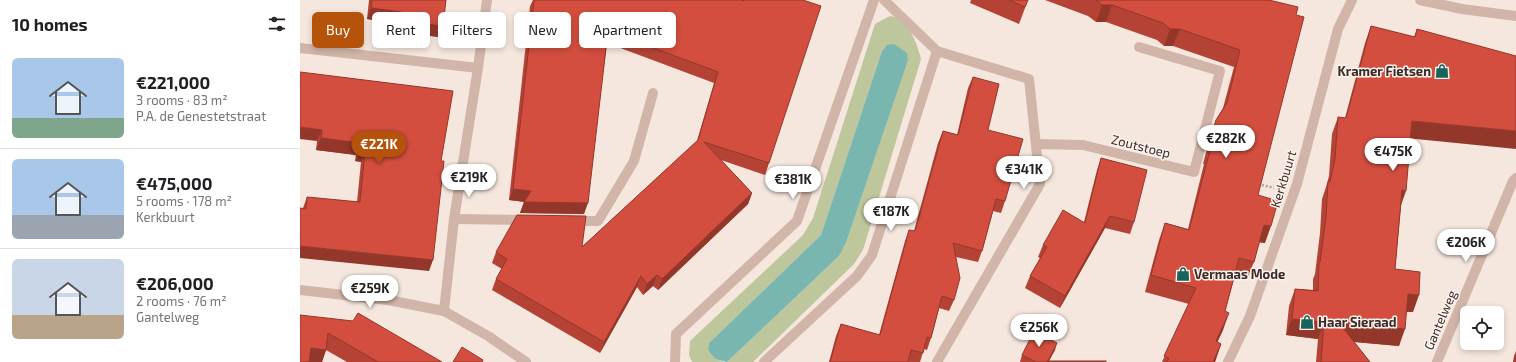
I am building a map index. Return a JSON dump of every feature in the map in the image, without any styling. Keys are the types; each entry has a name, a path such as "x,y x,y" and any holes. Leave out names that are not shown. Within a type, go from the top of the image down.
{"street":[{"path":"444,311 454,219 478,68 487,0"},
{"path":"675,362 676,334 797,221 874,0"},
{"path":"884,0 937,51 1029,80 1040,184 937,362"},
{"name":"Kerkbuurt","path":"1228,362 1250,316 1294,193 1338,29 1352,0"},
{"path":"1420,0 1462,9 1516,16"},
{"name":"Zoutstoep","path":"1036,144 1083,145 1194,172 1220,71 1139,47"},
{"path":"300,48 478,68"},
{"path":"764,362 857,276 872,255 937,51"},
{"path":"558,221 598,221 634,161 652,93"},
{"name":"Gantelweg","path":"1437,362 1513,181 1516,178"},
{"path":"454,219 534,220"},
{"path":"300,290 388,300 444,311 488,336 526,362"}],"path":[{"path":"1256,183 1294,193"}],"green space":[{"path":"890,16 896,18 907,26 917,46 921,59 863,250 854,264 753,362 727,362 839,256 887,45 882,51 821,235 709,343 708,350 715,359 724,362 692,362 689,355 690,341 803,235 813,218 875,24"}],"water":[{"path":"894,44 907,53 908,60 846,242 839,256 727,362 715,359 708,350 709,343 821,235 882,51 887,45"}],"building":[{"path":"372,0 446,0 445,12 438,12 438,25 430,24 430,12 401,12 371,8"},
{"path":"534,0 803,0 821,6 769,163 704,142 752,193 662,279 657,275 647,284 641,276 604,342 496,279 507,259 496,252 517,215 586,216 582,247 698,140 718,72 654,48 676,48 676,12 579,12 579,48 606,48 588,203 524,202 531,191 513,189 529,48 571,48 571,12 533,12"},
{"path":"1009,0 1028,0 1025,7"},
{"path":"1096,0 1269,0 1298,7 1296,15 1304,17 1258,195 1278,201 1271,226 1264,225 1254,262 1239,258 1225,311 1229,313 1216,341 1221,344 1213,362 1167,362 1169,358 1164,356 1196,288 1151,275 1165,223 1189,230 1211,147 1209,147 1216,120 1227,103 1240,50 1180,29 1170,29 1163,23 1112,5 1102,5"},
{"path":"1371,26 1415,37 1417,29 1516,56 1516,131 1412,121 1406,191 1402,190 1395,269 1420,272 1419,295 1408,294 1405,329 1340,324 1370,362 1321,362 1324,322 1292,319 1295,289 1318,291 1319,262 1326,217 1328,182 1330,182 1335,159 1338,117 1346,118"},
{"path":"300,72 453,91 441,161 444,161 433,260 300,246 300,208 306,209 307,197 360,202 365,151 360,150 360,143 321,138 322,130 300,127"},
{"path":"973,77 999,84 988,130 1023,139 1005,201 996,199 982,251 953,243 960,278 954,300 942,296 931,338 927,337 923,353 911,350 908,362 830,362 841,324 880,335 909,230 915,231 943,131 958,135"},
{"path":"1101,158 1147,170 1134,222 1110,216 1065,296 1030,276 1047,247 1043,245 1063,210 1085,223"},
{"path":"358,313 442,362 378,362 328,333 326,350 311,348 309,362 300,362 300,315 353,321"},
{"path":"1034,331 1057,343 1047,362 1036,362 1022,355"},
{"path":"462,347 483,360 482,362 453,362"},
{"path":"1106,361 1106,362 1047,362"}],"place":[{"name":"Kramer Fietsen","path":"1442,71"},
{"name":"Vermaas Mode","path":"1183,274"},
{"name":"Haar Sieraad","path":"1307,322"}]}
